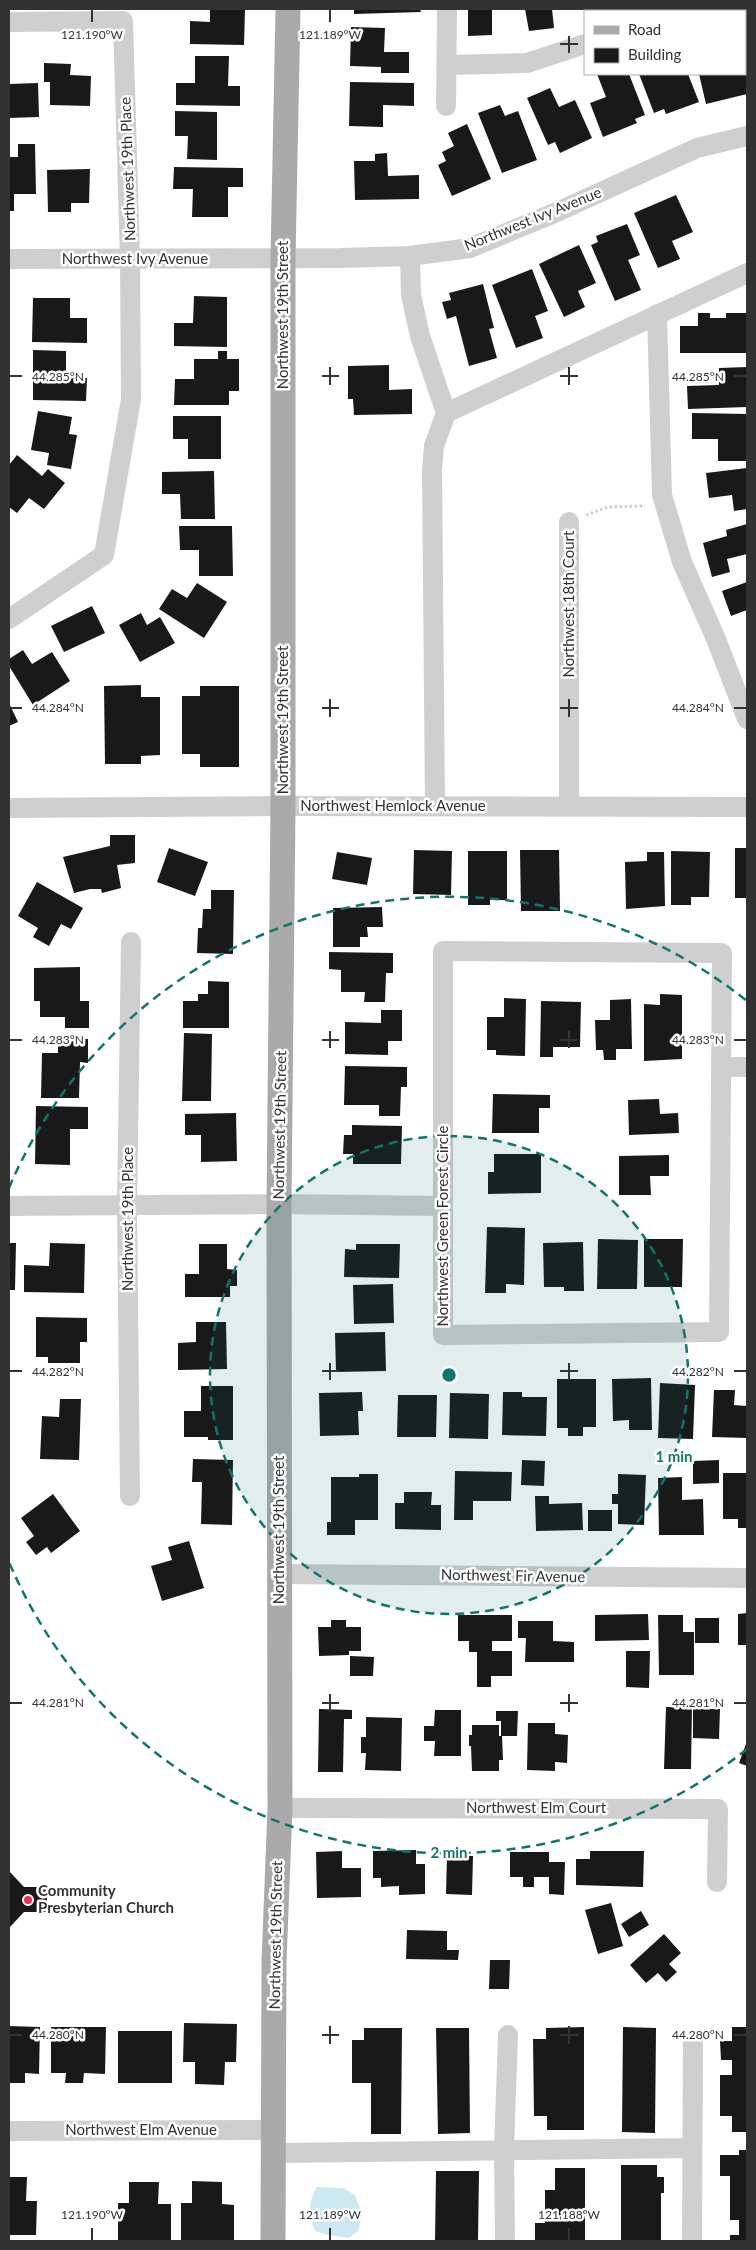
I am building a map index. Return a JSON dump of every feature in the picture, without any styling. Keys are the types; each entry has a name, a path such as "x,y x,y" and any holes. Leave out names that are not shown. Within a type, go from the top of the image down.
{"main road":[{"name":"Northwest 19th Street","path":"273,2241 274,1962 280,1808 279,1204 283,806 283,259 288,9"}],"street":[{"path":"446,106 448,65 447,9"},
{"name":"Northwest 19th Place","path":"9,22 123,21 130,259 131,399 104,555 9,619"},
{"path":"448,65 527,63 584,44"},
{"name":"Northwest Ivy Avenue","path":"9,260 283,259 410,256 470,248 557,212 696,148 747,136"},
{"path":"410,256 411,295 418,328 446,413 434,446 432,470 435,806"},
{"path":"446,413 747,272"},
{"path":"658,314 662,495 682,562 716,639 747,719"},
{"name":"Northwest 18th Court","path":"569,522 569,806"},
{"name":"Northwest Hemlock Avenue","path":"9,808 283,806 747,807"},
{"name":"Northwest 19th Place","path":"130,1496 127,1206 132,942"},
{"name":"Northwest Green Forest Circle","path":"443,951 722,953 721,1067 719,1332 443,1334 443,951"},
{"path":"721,1067 747,1067"},
{"path":"9,1206 279,1204 442,1206"},
{"name":"Northwest Fir Avenue","path":"280,1574 747,1578"},
{"name":"Northwest Elm Court","path":"280,1808 718,1809 718,1882"},
{"path":"505,2241 504,2150 508,2035"},
{"path":"692,2241 693,2044"},
{"name":"Northwest Elm Avenue","path":"9,2131 504,2150 692,2148"}],"path":[{"path":"569,522 608,507 666,507"}],"water":[{"path":"317,2187 343,2188 355,2195 362,2214 358,2231 349,2238 315,2231 310,2209"}],"building":[{"path":"210,9 245,9 244,45 190,44 190,21 210,22"},
{"path":"354,9 420,9 421,12 354,14"},
{"path":"468,9 492,9 492,35 468,36"},
{"path":"525,9 552,9 554,28 529,31"},
{"path":"584,9 609,9 606,10"},
{"path":"351,27 385,28 384,52 409,52 409,73 381,73 381,67 350,66"},
{"path":"747,36 747,94 706,104 699,75 746,75"},
{"path":"195,56 229,56 228,86 240,86 240,106 176,105 176,83 195,83"},
{"path":"44,63 71,64 70,75 91,76 90,106 50,105 50,82 44,82"},
{"path":"597,75 629,75 645,115 635,119 637,123 603,137 590,103 606,97"},
{"path":"639,75 688,75 699,102 666,114 664,109 654,113"},
{"path":"350,82 414,83 414,106 383,105 383,127 349,126"},
{"path":"38,83 39,117 9,118 9,84"},
{"path":"550,88 559,107 575,100 592,138 560,153 555,142 548,145 527,98"},
{"path":"500,105 505,116 518,111 537,160 502,173 478,113"},
{"path":"175,111 217,112 217,160 187,159 188,136 175,136"},
{"path":"467,124 491,179 452,196 438,165 446,161 442,152 454,146 448,133"},
{"path":"18,144 35,144 36,194 14,194 14,211 9,211 9,157 18,157"},
{"path":"387,153 388,176 419,175 419,199 355,200 354,161 375,161 375,154"},
{"path":"174,167 243,168 243,187 228,187 228,217 192,217 193,189 173,189"},
{"path":"90,169 89,203 71,203 71,212 48,212 47,170"},
{"path":"676,195 693,232 672,241 680,259 658,268 634,213"},
{"path":"627,224 640,255 628,260 641,290 615,301 591,245 598,242 596,236"},
{"path":"579,245 596,283 578,291 585,307 564,317 539,264"},
{"path":"532,269 548,311 535,316 543,338 516,348 492,285"},
{"path":"483,284 494,328 489,329 497,358 469,366 456,316 447,319 442,302 451,300 449,293"},
{"path":"194,296 227,297 227,347 174,346 174,323 193,323"},
{"path":"33,298 70,298 70,318 87,318 87,343 32,342"},
{"path":"698,313 710,313 710,318 726,318 726,313 747,313 747,353 680,353 680,326 698,326"},
{"path":"33,350 66,351 66,377 87,378 86,401 33,400"},
{"path":"218,351 227,351 227,359 239,359 239,391 229,391 229,405 174,405 175,379 194,379 194,359 218,359"},
{"path":"389,365 389,390 412,389 412,414 354,415 353,399 348,399 348,366"},
{"path":"747,367 747,407 688,409 687,386 719,385 719,368"},
{"path":"38,411 72,417 69,434 77,435 71,469 47,465 49,453 31,450"},
{"path":"692,413 747,414 747,461 718,461 718,439 692,439"},
{"path":"173,416 221,416 221,459 188,459 188,439 173,439"},
{"path":"17,455 42,476 48,469 65,483 44,509 29,498 17,513 9,507 9,465"},
{"path":"747,468 747,509 734,511 732,495 709,498 706,473"},
{"path":"214,471 215,519 181,519 180,494 162,494 162,472"},
{"path":"747,524 747,554 727,559 730,572 712,577 703,543 727,536 726,530"},
{"path":"179,526 232,526 233,576 199,576 199,550 180,550"},
{"path":"747,582 747,610 731,616 722,591"},
{"path":"197,583 227,602 204,638 159,609 172,589 187,598"},
{"path":"92,606 105,633 64,652 51,626"},
{"path":"141,613 147,625 160,617 175,643 140,662 119,625"},
{"path":"23,650 32,664 52,652 70,681 33,705 9,666 9,659"},
{"path":"141,685 141,697 160,697 160,755 141,756 141,764 105,764 104,686"},
{"path":"200,686 239,686 239,767 200,767 200,754 182,754 182,696 200,696"},
{"path":"9,703 18,722 9,726"},
{"path":"110,835 135,835 135,863 117,865 121,888 102,893 101,889 90,889 74,893 63,857 110,846"},
{"path":"169,848 208,862 195,896 157,882"},
{"path":"735,848 747,848 747,898 735,898"},
{"path":"414,850 452,851 451,895 413,894"},
{"path":"520,850 559,850 560,911 521,911"},
{"path":"468,851 507,851 507,900 490,900 490,905 468,905"},
{"path":"671,851 710,852 709,897 691,897 691,905 671,905"},
{"path":"337,852 372,858 367,885 332,879"},
{"path":"647,852 664,852 665,906 626,909 625,862 647,861"},
{"path":"37,882 83,908 71,929 61,924 49,946 33,937 38,928 18,916"},
{"path":"211,890 234,890 233,954 197,953 198,928 202,928 203,909 211,909"},
{"path":"382,907 383,927 367,927 368,937 360,937 360,947 333,947 333,908"},
{"path":"329,952 393,953 393,973 386,973 385,1002 364,1002 365,992 341,992 341,970 329,969"},
{"path":"80,967 80,1001 89,1001 89,1028 65,1028 65,1017 40,1017 40,1001 34,1001 34,968"},
{"path":"208,981 229,982 229,1028 183,1028 183,1001 198,1001 198,994 208,994"},
{"path":"660,994 682,995 682,1059 644,1061 644,1004 660,1005"},
{"path":"504,998 526,999 525,1056 496,1055 496,1050 487,1050 487,1017 504,1017"},
{"path":"631,999 632,1049 616,1049 616,1060 604,1060 603,1050 596,1050 595,1020 610,1020 610,1000"},
{"path":"541,1001 581,1002 580,1047 553,1047 553,1057 540,1057"},
{"path":"381,1010 402,1010 402,1041 388,1041 388,1055 345,1054 345,1022 381,1023"},
{"path":"184,1033 212,1034 211,1101 182,1101"},
{"path":"58,1038 88,1039 88,1063 80,1062 79,1098 41,1098 42,1053 58,1053"},
{"path":"345,1066 407,1067 407,1087 401,1087 400,1116 379,1116 379,1105 344,1105"},
{"path":"493,1094 550,1095 550,1108 539,1108 539,1133 492,1133"},
{"path":"659,1099 660,1114 678,1113 679,1133 629,1135 628,1100"},
{"path":"36,1106 88,1107 88,1129 70,1129 70,1165 35,1164"},
{"path":"236,1113 237,1161 201,1162 201,1135 185,1135 185,1114"},
{"path":"352,1125 402,1126 401,1164 353,1164 353,1154 343,1154 344,1135 352,1135"},
{"path":"494,1154 541,1154 541,1193 488,1194 488,1172 494,1172"},
{"path":"669,1155 669,1176 650,1176 651,1195 619,1195 619,1156"},
{"path":"487,1227 525,1228 524,1285 506,1284 506,1293 485,1293"},
{"path":"598,1239 638,1240 637,1289 597,1289"},
{"path":"644,1239 683,1239 682,1287 644,1287"},
{"path":"583,1242 584,1291 564,1291 564,1287 544,1287 543,1243"},
{"path":"9,1243 16,1243 15,1290 9,1290"},
{"path":"50,1243 85,1244 84,1293 24,1292 24,1265 49,1266"},
{"path":"199,1244 227,1244 227,1269 237,1270 237,1286 230,1286 230,1297 185,1297 185,1274 199,1274"},
{"path":"356,1244 400,1244 399,1278 344,1277 345,1249 356,1250"},
{"path":"393,1284 394,1323 354,1324 353,1285"},
{"path":"36,1317 87,1318 87,1342 80,1342 80,1363 48,1363 48,1357 36,1357"},
{"path":"196,1322 226,1322 227,1369 178,1370 178,1343 196,1342"},
{"path":"385,1332 386,1371 336,1372 335,1333"},
{"path":"651,1378 652,1430 629,1430 629,1420 613,1421 612,1379"},
{"path":"557,1379 596,1379 596,1427 583,1427 583,1436 568,1436 568,1428 557,1428"},
{"path":"660,1383 695,1385 693,1439 658,1438"},
{"path":"201,1386 233,1386 233,1440 208,1440 208,1437 184,1437 184,1411 201,1411"},
{"path":"714,1390 735,1390 734,1405 747,1406 747,1438 712,1437"},
{"path":"362,1392 363,1411 358,1411 359,1435 320,1436 319,1393"},
{"path":"503,1392 522,1392 522,1397 547,1397 546,1436 502,1435"},
{"path":"450,1393 489,1394 488,1439 449,1438"},
{"path":"398,1395 437,1395 436,1437 397,1437"},
{"path":"60,1399 81,1399 79,1460 40,1459 42,1416 59,1417"},
{"path":"193,1459 233,1460 232,1525 201,1524 202,1482 192,1482"},
{"path":"522,1460 545,1461 544,1486 521,1485"},
{"path":"719,1460 719,1483 693,1484 693,1461"},
{"path":"455,1471 512,1472 511,1501 473,1501 473,1520 454,1520"},
{"path":"723,1473 747,1473 747,1528 738,1528 738,1519 723,1519"},
{"path":"359,1474 378,1474 378,1520 355,1520 355,1535 327,1535 327,1522 331,1522 331,1477 359,1477"},
{"path":"618,1474 646,1475 644,1525 618,1524 618,1504 612,1504 612,1494 618,1494"},
{"path":"682,1477 682,1500 703,1499 704,1535 659,1535 658,1478"},
{"path":"404,1492 432,1492 431,1505 441,1505 441,1530 395,1529 395,1503 404,1503"},
{"path":"53,1494 80,1531 51,1553 47,1547 36,1555 26,1542 34,1536 21,1518"},
{"path":"535,1496 549,1496 549,1504 582,1503 583,1530 536,1531"},
{"path":"588,1510 612,1510 612,1531 588,1531"},
{"path":"189,1541 204,1588 162,1601 151,1566 172,1560 168,1547"},
{"path":"747,1613 747,1645 738,1645 738,1614"},
{"path":"648,1614 649,1640 595,1641 595,1615"},
{"path":"458,1615 512,1615 512,1641 492,1641 492,1651 512,1651 512,1676 491,1676 491,1687 477,1687 477,1652 469,1652 469,1641 458,1641"},
{"path":"658,1615 683,1615 683,1632 694,1632 694,1675 659,1675"},
{"path":"695,1618 719,1618 719,1643 695,1643"},
{"path":"331,1620 346,1620 346,1627 361,1627 361,1651 349,1651 349,1655 319,1656 318,1627 331,1627"},
{"path":"518,1621 553,1621 553,1641 574,1642 574,1662 525,1662 526,1638 518,1638"},
{"path":"626,1651 650,1651 649,1688 626,1687"},
{"path":"350,1656 374,1657 373,1676 350,1676"},
{"path":"666,1707 692,1707 691,1769 664,1769"},
{"path":"319,1709 352,1710 352,1719 344,1719 343,1772 318,1772"},
{"path":"693,1709 720,1709 719,1739 693,1738"},
{"path":"435,1710 461,1710 461,1756 434,1756 435,1741 424,1741 424,1726 434,1726"},
{"path":"496,1711 518,1711 517,1736 501,1736 501,1721 496,1721"},
{"path":"366,1717 402,1718 401,1771 365,1770 366,1753 361,1753 361,1737 366,1737"},
{"path":"528,1723 555,1723 555,1734 568,1735 567,1763 555,1762 555,1771 527,1770"},
{"path":"472,1725 499,1725 499,1736 502,1736 503,1760 499,1760 499,1771 472,1771 469,1735 472,1735"},
{"path":"747,1741 747,1766 739,1763"},
{"path":"416,1850 416,1864 425,1864 425,1894 399,1895 399,1886 381,1887 381,1878 373,1878 373,1851"},
{"path":"342,1851 342,1868 361,1868 361,1897 317,1898 316,1852"},
{"path":"590,1851 644,1851 643,1887 576,1885 576,1859 590,1859"},
{"path":"510,1852 549,1852 549,1862 565,1862 564,1895 549,1894 549,1877 534,1877 534,1887 523,1887 523,1877 510,1877"},
{"path":"447,1856 473,1856 472,1895 446,1894"},
{"name":"Community Presbyterian Church","path":"9,1871 24,1887 47,1887 47,1912 24,1912 9,1928"},
{"path":"611,1903 623,1946 598,1954 585,1910"},
{"path":"641,1911 649,1925 629,1937 621,1924"},
{"path":"407,1930 447,1931 447,1950 459,1950 458,1960 406,1959"},
{"path":"664,1934 681,1953 669,1964 677,1972 666,1982 658,1973 646,1983 630,1965"},
{"path":"490,1960 510,1960 509,1989 489,1989"},
{"path":"184,2023 237,2024 236,2062 225,2062 224,2085 195,2084 195,2062 183,2062"},
{"path":"9,2026 40,2027 39,2074 25,2073 25,2083 9,2083"},
{"path":"51,2027 106,2027 105,2074 84,2073 83,2083 65,2083 66,2073 51,2073"},
{"path":"584,2027 584,2130 547,2130 547,2116 534,2116 533,2039 546,2039 546,2028"},
{"path":"623,2027 656,2028 655,2133 622,2132"},
{"path":"732,2027 747,2027 747,2132 732,2132 732,2116 720,2116 720,2075 732,2075 732,2060 721,2060 720,2041 732,2041"},
{"path":"364,2028 402,2028 401,2134 371,2134 371,2083 352,2083 352,2040 364,2040"},
{"path":"436,2028 469,2028 470,2133 438,2134"},
{"path":"118,2031 172,2031 172,2083 118,2083"},
{"path":"739,2150 747,2150 747,2241 730,2241 730,2235 739,2235 739,2220 730,2220 730,2176 720,2176 720,2155 739,2155"},
{"path":"621,2165 657,2165 657,2177 664,2177 664,2193 661,2193 661,2241 621,2241"},
{"path":"555,2168 585,2168 585,2241 535,2241 535,2223 545,2223 545,2190 555,2190"},
{"path":"436,2171 479,2171 478,2241 435,2241"},
{"path":"9,2177 27,2177 26,2201 37,2201 36,2235 9,2235"},
{"path":"192,2181 222,2182 222,2204 234,2205 234,2241 181,2241 181,2203 192,2203"},
{"path":"129,2182 159,2182 158,2204 171,2204 171,2241 118,2241 118,2203 129,2203"}],"place":[{"name":"Community Presbyterian Church","path":"28,1900"}]}
